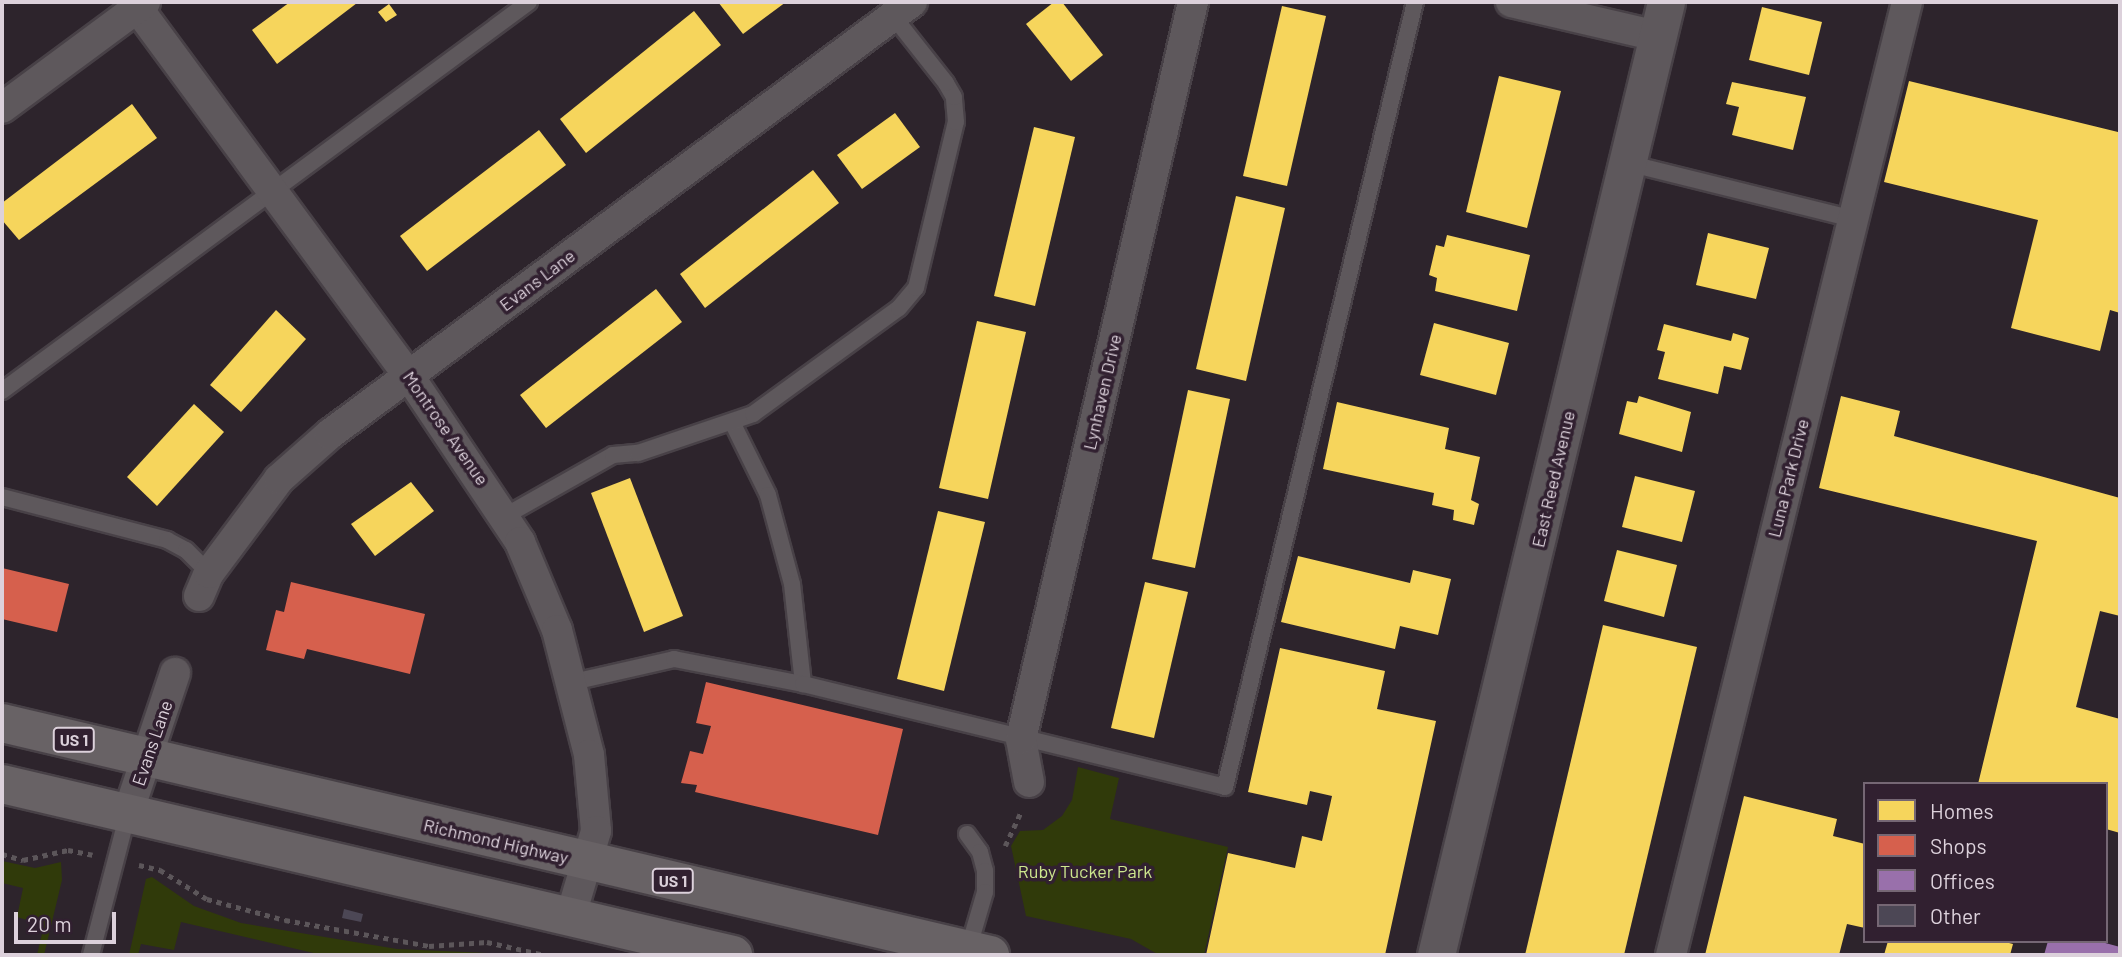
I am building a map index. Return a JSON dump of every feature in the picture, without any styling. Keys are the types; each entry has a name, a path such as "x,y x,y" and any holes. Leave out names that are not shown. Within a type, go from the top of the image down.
{"highway":[{"name":"Richmond Highway","path":"2,723 979,953"},
{"path":"2,784 733,955"}],"street":[{"name":"Lynhaven Drive","path":"1029,782 1021,739 1193,2"},
{"path":"1511,2 1662,19"},
{"name":"Luna Park Drive","path":"1671,955 1907,2"},
{"name":"Montrose Avenue","path":"138,4 409,376 505,516 538,581 573,682 590,767 596,831 589,862 570,918"},
{"path":"2,108 138,4"},
{"name":"Evans Lane","path":"204,584 279,479 330,434 903,9"},
{"name":"East Reed Avenue","path":"1436,955 1662,19"},
{"name":"Evans Lane","path":"128,813 175,673"}],"lane":[{"path":"2,391 272,189 529,2"},
{"path":"573,682 674,659 803,684 1225,787 1415,2"},
{"path":"505,516 613,455 638,453 732,422 798,384 899,308 916,288 956,122 954,97 903,9"},
{"path":"1627,163 1854,219"},
{"path":"732,422 771,507 792,584 803,684"},
{"path":"2,498 167,540 186,550 204,584"},
{"path":"91,955 128,813"},
{"path":"967,835 980,852 985,872 979,953"}],"path":[{"path":"1005,846 1016,828 1029,782"},
{"path":"2,854 23,860 68,850"},
{"path":"150,867 207,900 285,920 429,946 486,942 545,955"}],"green space":[{"name":"Ruby Tucker Park","path":"1078,767 1119,778 1110,819 1228,847 1204,955 1159,955 1131,939 1026,916 1011,846 1020,831 1043,830 1062,816 1072,800"},
{"path":"2,861 35,868 61,862 62,880 44,955 37,955 44,925 17,917 23,888 2,883"},
{"path":"152,877 194,906 241,923 397,949 534,955 322,955 181,922 174,950 141,944 138,955 129,955 146,879"}],"building: Homes":[{"path":"290,2 357,3 277,64 252,30"},
{"path":"718,2 786,2 743,34"},
{"path":"1054,2 1062,2 1103,55 1071,81 1026,24"},
{"path":"389,4 397,15 386,22 378,12"},
{"path":"1282,6 1326,16 1287,186 1243,176"},
{"path":"1762,7 1822,22 1809,75 1749,60"},
{"path":"694,11 721,45 586,153 560,119"},
{"path":"1499,76 1561,91 1527,228 1466,212"},
{"path":"1909,81 2118,132 2120,126 2120,313 2110,310 2100,351 2011,328 2038,220 1884,182"},
{"path":"1732,82 1806,97 1793,150 1732,135 1739,107 1726,104"},
{"path":"132,104 157,138 19,240 2,220 2,203"},
{"path":"895,113 920,147 862,189 837,155"},
{"path":"1034,127 1075,137 1035,306 994,296"},
{"path":"539,130 566,165 427,271 400,236"},
{"path":"813,170 839,203 705,308 680,274"},
{"path":"1236,196 1285,208 1246,381 1196,369"},
{"path":"1708,233 1769,248 1756,299 1696,285"},
{"path":"1447,235 1530,255 1517,311 1435,291 1437,278 1429,275 1436,245 1444,247"},
{"path":"656,289 682,322 546,428 520,395"},
{"path":"276,310 306,339 241,412 210,385"},
{"path":"977,321 1026,332 988,499 939,488"},
{"path":"1434,323 1509,343 1496,395 1420,375"},
{"path":"1664,324 1731,341 1733,333 1749,338 1741,370 1724,366 1718,394 1658,379 1665,352 1657,350"},
{"path":"1188,390 1230,399 1195,568 1152,559"},
{"path":"1639,396 1691,412 1682,452 1619,434 1627,401 1637,403"},
{"path":"1841,396 1900,411 1894,436 2120,498 2120,616 2100,611 2076,707 2120,719 2120,833 2108,830 2108,782 1978,782 2037,541 1819,488"},
{"path":"1337,402 1449,428 1445,449 1480,457 1471,500 1479,504 1474,525 1453,520 1454,510 1432,505 1434,493 1323,469"},
{"path":"194,404 224,432 157,506 127,477"},
{"path":"1635,476 1695,491 1682,542 1622,527"},
{"path":"630,478 683,616 644,632 591,493"},
{"path":"411,482 434,511 375,556 351,524"},
{"path":"938,511 985,522 944,691 897,679"},
{"path":"1617,550 1677,565 1664,617 1604,601"},
{"path":"1298,556 1410,583 1413,570 1451,579 1438,635 1400,626 1395,649 1281,622"},
{"path":"1145,582 1188,592 1154,738 1111,728"},
{"path":"1603,625 1697,647 1624,955 1525,955"},
{"path":"1280,648 1385,671 1377,709 1436,721 1385,955 1206,955 1228,853 1295,868 1302,836 1322,841 1332,796 1310,791 1307,805 1248,792"},
{"path":"1744,796 1837,819 1833,836 1863,844 1863,928 1847,924 1839,955 1705,955"},
{"path":"1887,943 2013,944 2010,955 1884,955"}],"building: Shops":[{"path":"2,568 69,584 57,632 2,619"},
{"path":"291,582 425,614 410,674 307,649 304,659 266,650 276,610 284,612"},
{"path":"706,682 903,729 878,835 695,792 697,785 681,783 690,751 703,754 711,726 696,723"}],"building: Offices":[{"path":"2047,943 2105,943 2120,947 2120,955 2044,955"}],"building: Other":[{"path":"344,909 363,914 361,922 342,918"}]}
